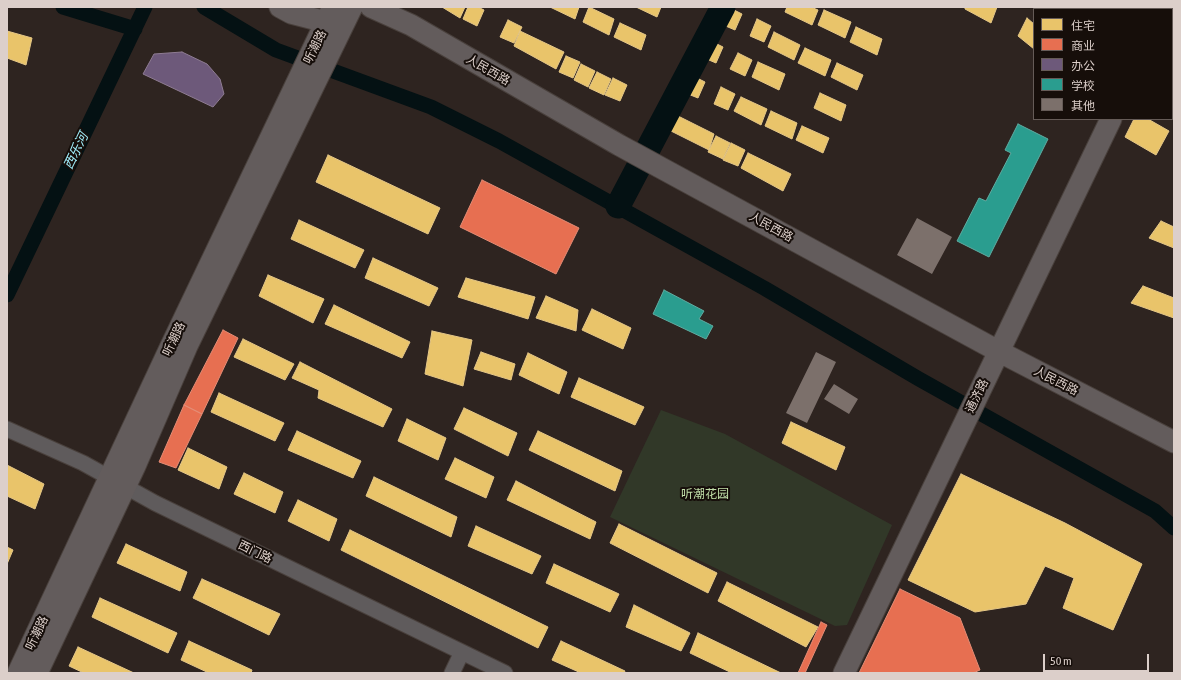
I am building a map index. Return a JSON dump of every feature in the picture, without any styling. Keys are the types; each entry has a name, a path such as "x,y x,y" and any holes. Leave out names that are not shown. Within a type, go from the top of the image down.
{"street":[{"path":"280,7 291,13 330,15 346,7"},
{"name":"听潮路","path":"37,673 117,483 170,348 319,56 352,7"},
{"name":"人民西路","path":"371,7 411,25 620,146 998,351 1174,442"},
{"name":"听潮路","path":"319,56 330,15"},
{"name":"通济路","path":"844,673 1110,120"},
{"name":"西门路","path":"7,429 83,463 117,483 505,673"},
{"name":"听潮路","path":"18,673 117,483"},
{"path":"452,673 462,652"}],"green space":[{"name":"听潮花园","path":"661,410 725,434 892,525 847,625 835,626 610,517"}],"building: 住宅":[{"path":"442,7 465,7 460,18"},
{"path":"468,7 478,7 484,10 477,26 463,19"},
{"path":"550,7 579,7 575,19"},
{"path":"589,7 614,19 609,35 583,22"},
{"path":"636,7 661,7 657,17"},
{"path":"728,7 742,14 735,30 721,24"},
{"path":"787,7 811,7 818,10 812,25 785,12"},
{"path":"965,7 997,7 991,23 965,9"},
{"path":"824,10 851,22 845,38 818,25"},
{"path":"1027,18 1033,23 1033,48 1018,36"},
{"path":"757,19 771,26 764,42 750,36"},
{"path":"508,20 522,27 514,43 500,37"},
{"path":"620,23 646,35 641,50 614,37"},
{"path":"856,27 882,39 877,55 850,42"},
{"path":"7,31 32,38 26,65 7,58"},
{"path":"520,31 564,52 556,69 514,46"},
{"path":"774,32 800,45 794,60 768,47"},
{"path":"1173,38 1174,39 1173,70"},
{"path":"709,40 723,47 716,63 702,57"},
{"path":"805,48 831,60 825,76 798,63"},
{"path":"738,53 752,60 745,76 730,69"},
{"path":"566,56 580,62 573,78 559,72"},
{"path":"758,62 785,74 779,90 752,77"},
{"path":"837,63 863,75 857,90 831,77"},
{"path":"581,64 595,71 588,87 574,80"},
{"path":"597,72 611,79 604,95 589,88"},
{"path":"691,75 705,82 698,98 683,92"},
{"path":"613,78 627,85 620,101 605,95"},
{"path":"721,87 735,94 728,110 714,104"},
{"path":"820,93 846,105 841,121 814,108"},
{"path":"741,97 767,109 761,125 734,111"},
{"path":"771,111 797,123 792,139 765,126"},
{"path":"670,112 714,134 709,150 663,127"},
{"path":"1134,120 1150,120 1169,131 1156,155 1125,137"},
{"path":"802,126 829,138 823,153 796,140"},
{"path":"716,136 730,143 723,159 708,152"},
{"path":"731,143 745,150 738,166 723,160"},
{"path":"748,153 791,174 783,191 741,168"},
{"path":"328,155 440,208 428,234 316,182"},
{"path":"299,220 364,250 355,268 291,239"},
{"path":"1161,221 1174,227 1174,248 1149,238"},
{"path":"373,258 438,288 429,306 365,278"},
{"path":"268,275 324,299 313,323 259,296"},
{"path":"466,278 535,297 528,319 458,297"},
{"path":"1143,286 1174,298 1174,318 1131,303"},
{"path":"546,296 578,310 576,331 536,318"},
{"path":"334,305 410,342 402,358 325,324"},
{"path":"592,309 631,328 623,349 582,330"},
{"path":"432,331 472,340 463,386 425,374"},
{"path":"243,339 294,364 285,380 234,357"},
{"path":"481,352 515,364 511,380 474,369"},
{"path":"528,353 567,372 559,394 519,375"},
{"path":"300,362 392,409 383,427 318,398 319,390 292,378"},
{"path":"579,378 644,407 635,425 571,397"},
{"path":"219,393 284,423 275,441 211,412"},
{"path":"464,408 517,433 508,456 454,429"},
{"path":"407,419 446,438 438,460 398,441"},
{"path":"791,422 845,447 836,470 782,443"},
{"path":"297,431 361,461 353,478 288,450"},
{"path":"538,431 622,471 615,491 529,450"},
{"path":"188,448 227,467 219,489 178,470"},
{"path":"455,458 494,477 486,498 445,479"},
{"path":"7,465 44,484 35,509 7,496"},
{"path":"244,473 283,492 275,513 234,494"},
{"path":"961,474 1065,523 1142,564 1113,630 1063,608 1074,578 1045,566 1026,604 975,612 908,580"},
{"path":"374,477 457,517 451,537 366,496"},
{"path":"516,481 596,522 590,539 507,500"},
{"path":"298,500 337,519 329,541 288,521"},
{"path":"619,524 717,573 708,593 610,543"},
{"path":"476,526 541,556 532,574 468,546"},
{"path":"350,530 548,627 538,648 341,550"},
{"path":"126,544 187,572 180,591 117,563"},
{"path":"7,547 13,550 7,564"},
{"path":"554,564 619,594 610,612 546,583"},
{"path":"202,579 280,614 269,635 193,598"},
{"path":"727,582 818,627 806,647 718,601"},
{"path":"100,598 177,633 168,653 92,617"},
{"path":"634,605 690,633 681,651 626,627"},
{"path":"698,633 781,673 732,673 690,653"},
{"path":"189,641 252,670 251,673 209,673 181,660"},
{"path":"561,641 625,671 624,673 581,673 552,660"},
{"path":"78,647 134,673 84,673 69,666"}],"building: 商业":[{"path":"482,180 579,228 556,274 460,227"},
{"path":"223,330 238,338 202,414 184,405"},
{"path":"184,405 202,414 176,468 159,462"},
{"path":"900,589 960,618 980,670 973,673 859,673"},
{"path":"821,622 827,625 805,673 798,673"}],"building: 办公":[{"path":"182,52 207,64 220,79 224,94 213,107 143,74 154,54"}],"building: 学校":[{"path":"1018,124 1048,139 989,257 957,241 979,198 986,201 1011,153 1005,150"},
{"path":"664,290 704,311 699,319 713,326 706,339 653,314"}],"building: 其他":[{"path":"917,218 952,237 932,274 897,255"},
{"path":"816,352 836,362 807,423 786,413"},
{"path":"834,384 858,399 849,414 824,399"}],"waterway":[{"path":"63,7 135,29"},
{"name":"西乐河","path":"7,295 145,7"},
{"path":"204,7 276,50 431,107 499,141 764,288 919,379 1155,511 1174,528"},
{"path":"618,206 723,7"}]}
